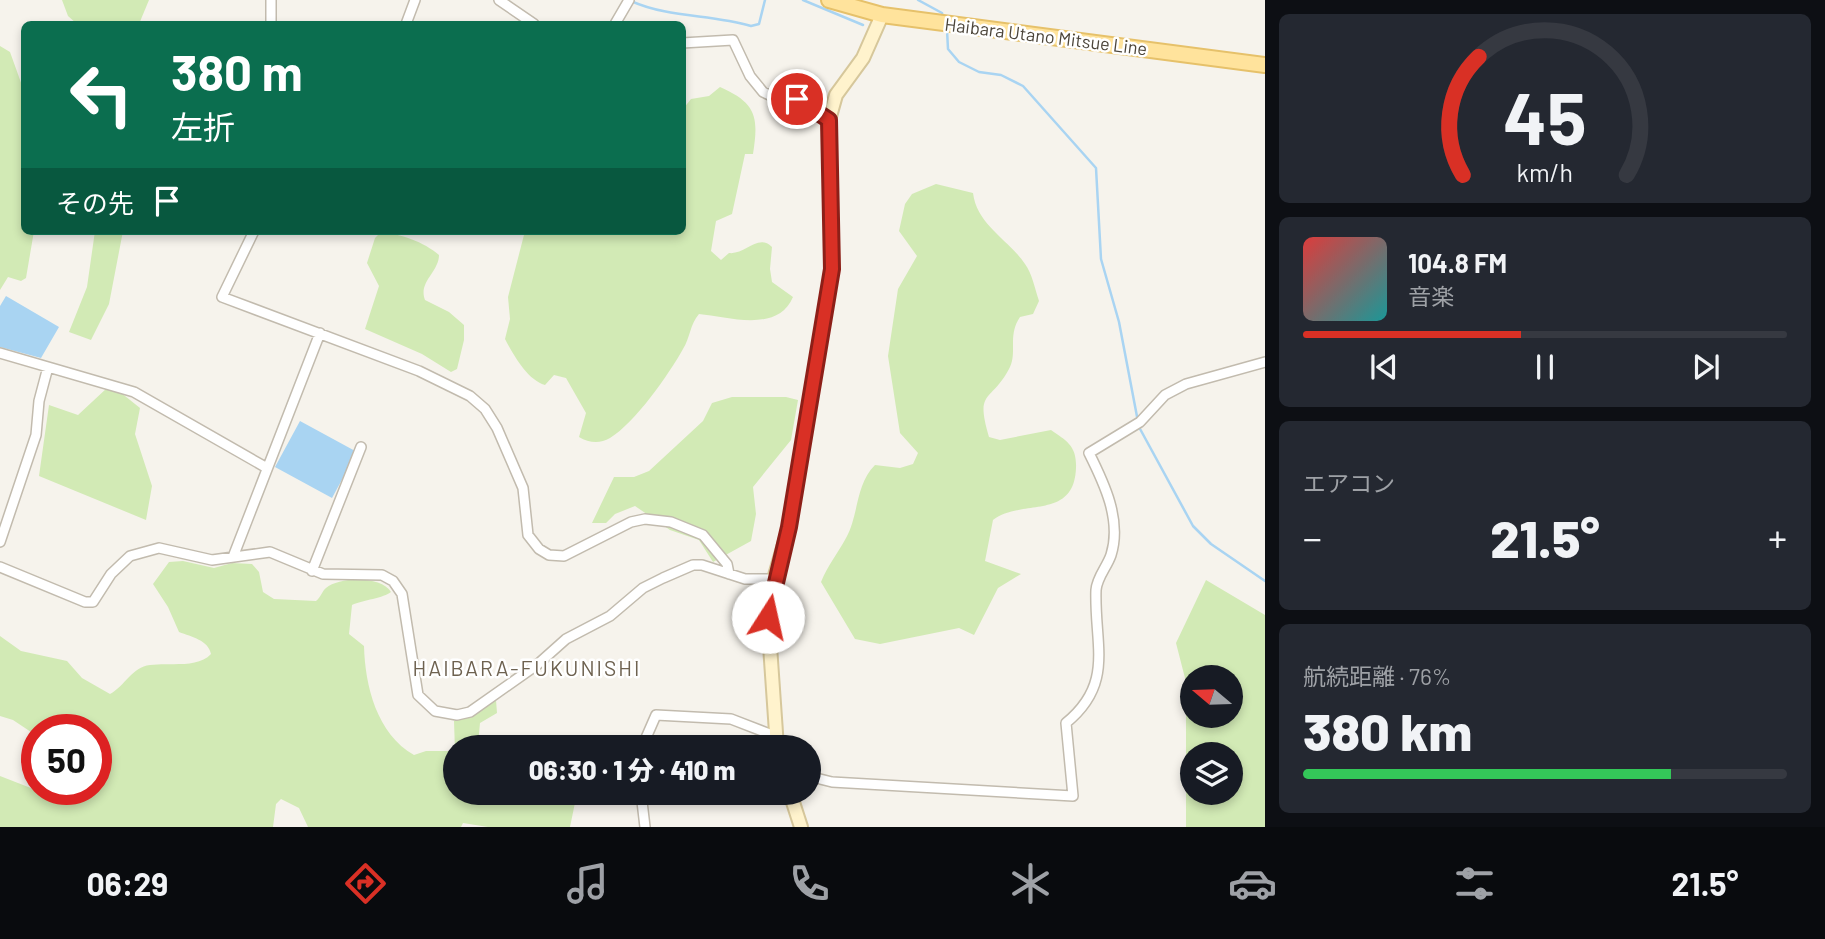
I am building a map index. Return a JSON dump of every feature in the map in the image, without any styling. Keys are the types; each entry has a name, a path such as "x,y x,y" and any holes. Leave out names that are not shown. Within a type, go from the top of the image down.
{"main road":[{"name":"Haibara Utano Mitsue Line","path":"829,0 862,6 882,15 1265,65"},
{"path":"776,735 768,617 774,579 789,527 832,269 829,120 836,95 863,58 882,15"},
{"path":"794,805 802,827"}],"street":[{"path":"271,0 271,21"},
{"path":"407,21 415,0"},
{"path":"499,0 530,21"},
{"path":"617,21 628,1"},
{"path":"686,43 733,40 750,76 762,92 778,99 797,99 829,120"},
{"path":"252,235 222,297 419,372 470,397 485,409 523,488 528,535 538,549 549,555 564,556 631,522 658,520 703,535 727,564 729,574"},
{"path":"233,557 320,333"},
{"path":"0,353 134,392 267,468"},
{"path":"821,779 1073,796 1066,723 1080,712 1094,690 1100,667 1096,585 1112,554 1110,496 1089,453 1135,424 1165,396 1186,384 1265,362"},
{"path":"0,542 36,435 39,401 48,367"},
{"path":"312,571 361,447"},
{"path":"0,567 85,602 93,602 111,574 130,556 159,548 212,560 270,552 323,574 382,575 393,581 402,594 418,695 435,711 457,715 470,712 538,664 566,639 610,616 643,588 693,565 745,579 774,579"},
{"path":"647,735 656,715 732,719 763,735"},
{"path":"642,805 645,827"}],"green space":[{"path":"62,0 149,0 140,21 74,21 68,16"},
{"path":"0,46 10,52 21,83 21,235 33,235 26,278 21,281 8,277 0,290"},
{"path":"720,87 732,93 748,105 755,120 753,154 745,154 732,214 716,221 711,251 721,260 729,253 756,243 767,243 772,247 772,282 793,297 786,308 765,319 699,314 677,359 640,410 610,438 598,442 587,441 579,437 586,413 566,378 554,375 545,385 538,382 521,366 505,339 510,319 508,297 524,235 686,235 686,105 691,99 709,96"},
{"path":"936,184 973,193 980,214 1027,268 1039,301 1033,314 1020,317 1016,324 1012,363 984,404 989,437 1000,440 1051,430 1073,449 1076,468 1073,485 1057,502 1018,510 993,520 985,561 1021,574 998,588 974,635 959,628 880,644 855,639 821,582 850,529 860,491 875,465 900,468 913,464 918,453 900,433 888,356 898,289 917,256 899,231 905,204 912,194"},
{"path":"94,235 122,235 109,304 91,340 69,332 87,287"},
{"path":"378,235 396,235 411,239 439,255 436,267 426,282 424,294 425,300 449,312 464,325 464,340 457,369 451,372 422,354 365,329 379,286 367,263"},
{"path":"107,388 120,392 140,408 135,434 152,486 146,520 39,476 49,405 78,415"},
{"path":"732,397 786,397 798,400 791,440 753,487 756,514 751,541 713,562 699,540 670,530 635,506 615,514 606,523 592,523 614,477 634,477 649,471 703,421 712,403"},
{"path":"183,561 214,568 232,563 252,564 259,572 263,592 274,599 316,601 332,584 350,580 370,581 386,587 391,592 388,594 352,605 349,634 364,646 371,693 382,722 391,735 414,755 426,751 443,751 443,805 575,805 570,827 488,827 463,823 461,827 308,827 299,808 281,799 276,804 273,827 0,827 0,776 21,784 21,805 112,805 112,714 21,714 21,725 0,716 0,636 21,651 67,661 82,678 110,694 144,666 182,664 205,659 211,654 207,645 179,632 168,607 153,584 169,562"},
{"path":"1206,580 1265,615 1265,827 1186,827 1186,805 1243,805 1243,742 1186,742 1186,728 1243,728 1243,665 1182,665 1176,643"},
{"path":"496,700 497,713 480,723 479,735 454,735 454,721"}],"water":[{"path":"6,296 59,327 41,358 0,347 0,306"},
{"path":"300,421 357,452 332,498 275,467"}],"waterway":[{"path":"631,1 660,10 751,26 759,24 765,0"},
{"path":"803,0 863,25"},
{"path":"918,0 942,13 943,17"},
{"path":"947,30 948,49 959,62 979,72 1001,75 1023,86 1096,168 1101,259 1119,322 1139,427 1193,526 1211,544 1265,581"}],"district":[{"name":"HAIBARA-FUKUNISHI","path":"527,667"}],"route":[{"path":"768,617 774,579 789,527 832,269 827,159 829,120 816,114 797,99"}]}
